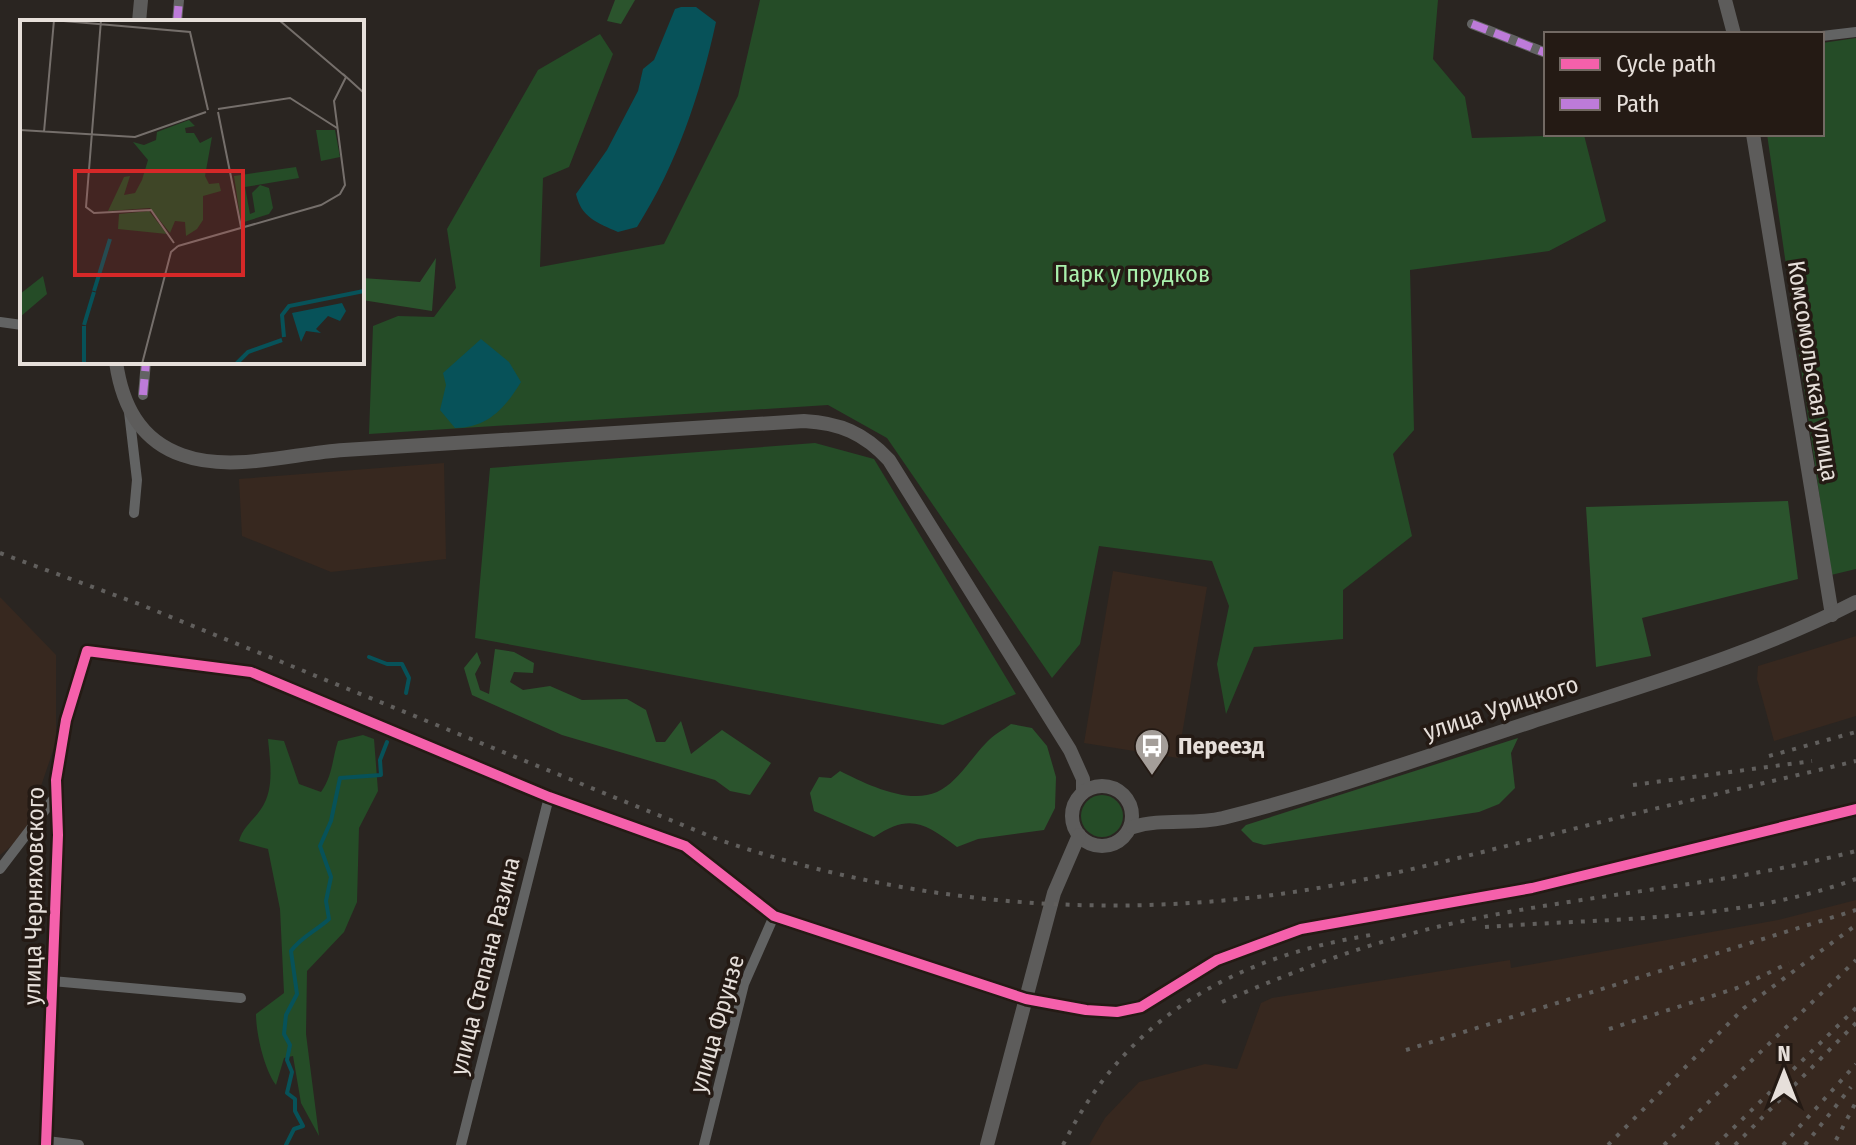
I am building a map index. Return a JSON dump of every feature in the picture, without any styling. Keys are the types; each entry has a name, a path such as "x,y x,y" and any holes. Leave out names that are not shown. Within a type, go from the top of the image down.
{"street":[{"path":"139,20 141,0"},
{"path":"177,20 179,0"},
{"path":"1725,0 1733,32"},
{"path":"1472,24 1544,52"},
{"path":"1824,36 1856,32"},
{"name":"Комсомольская улица","path":"1753,136 1832,615"},
{"path":"0,322 20,325"},
{"path":"117,364 129,410 137,480 134,513"},
{"path":"143,395 146,364"},
{"path":"129,410 144,431 172,451 216,461 804,421 844,426 865,438 889,460 1049,715 1087,786"},
{"name":"улица Урицкого","path":"1151,821 1188,823 1221,818 1337,784 1741,654 1856,602"},
{"name":"улица Черняховского","path":"47,1143 58,835 55,797 66,720 87,651 251,672 549,797"},
{"path":"1087,786 1118,791 1132,811 1151,821"},
{"path":"987,1145 1054,893 1080,842 1071,814 1075,800 1087,786"},
{"path":"1,870 55,797"},
{"path":"549,797 685,846 774,916 1026,999 1086,1010 1129,1011 1154,1001 1217,960 1301,929 1532,888 1856,809"},
{"name":"улица Степана Разина","path":"461,1145 549,797"},
{"path":"1080,842 1109,845 1127,836 1133,827 1132,811"},
{"path":"1133,827 1151,821"},
{"name":"улица Фрунзе","path":"704,1145 744,984 774,916"},
{"path":"52,981 241,998"},
{"path":"47,1143 79,1145"}],"shaded area":[{"path":"444,463 446,559 331,572 242,536 239,479"},
{"path":"1113,571 1207,587 1178,758 1084,743"},
{"path":"0,597 56,655 56,742 24,836 0,855"},
{"path":"1856,636 1856,716 1774,741 1757,679 1758,666"},
{"path":"1856,900 1856,1145 1089,1145 1105,1118 1139,1082 1205,1064 1237,1069 1261,1003 1272,998 1510,960 1511,968 1778,920"}],"green space":[{"path":"615,0 635,0 621,24 607,21"},
{"name":"Парк у прудков","path":"760,0 1438,0 1433,59 1465,97 1472,138 1584,136 1606,221 1549,251 1410,270 1414,430 1393,454 1412,536 1343,590 1343,639 1254,647 1226,714 1217,664 1229,606 1212,561 1099,546 1080,644 1052,678 887,438 828,405 369,434 373,326 398,316 434,317 456,288 447,229 538,70 600,34 613,54 569,167 543,178 540,267 664,244 738,96"},
{"path":"1856,38 1856,569 1831,575 1767,136 1824,136 1824,43"},
{"path":"436,258 432,311 364,300 364,278 420,282"},
{"path":"815,443 874,459 1016,694 943,725 475,638 490,468"},
{"path":"1788,501 1798,579 1642,618 1651,656 1596,667 1586,507"},
{"path":"495,649 514,652 534,663 533,673 514,672 510,682 523,690 550,686 582,700 627,699 646,710 656,742 665,742 681,721 691,754 722,730 771,763 750,795 730,791 715,780 562,735 472,695 464,668 477,652 481,663 475,674 480,690 489,694"},
{"path":"1011,724 1032,728 1047,746 1056,777 1055,808 1044,830 978,839 957,847 936,832 917,824 898,825 874,837 814,811 810,793 819,777 831,778 840,771 874,787 900,794 913,796 937,792 957,776 989,740"},
{"path":"363,735 374,739 378,791 359,828 357,902 344,932 307,971 306,1034 319,1136 301,1103 293,1056 284,1058 276,1085 262,1051 256,1014 284,993 280,909 268,849 239,841 268,793 268,739 284,741 299,784 321,792 330,773 338,741"},
{"path":"1518,738 1511,753 1515,788 1499,804 1479,812 1264,845 1253,842 1241,830 1246,825"},
{"path":"1102,795 1117,801 1123,816 1117,831 1102,837 1087,831 1081,816 1087,801"}],"water":[{"path":"696,7 716,22 703,76 686,128 651,203 637,227 618,232 586,214 576,194 607,150 638,91 643,69 654,60 675,9"},
{"path":"481,339 509,362 521,382 494,415 477,424 455,428 440,410 446,385 443,373"}],"waterway":[{"path":"369,657 387,664 402,664 409,678 406,693"},
{"path":"286,1145 294,1129 303,1126 295,1111 295,1099 287,1093 292,1072 287,1060 290,1045 284,1034 286,1015 297,994 291,951 329,919 326,901 331,877 320,846 331,821 340,778 381,775 380,760 387,742"}],"railway":[{"path":"0,553 139,604 717,839 847,876 979,898 1113,906 1180,904 1289,893 1412,869 1856,761"},
{"path":"1769,756 1856,732"},
{"path":"1633,785 1812,761"},
{"path":"1222,1002 1330,959 1441,926 1753,873 1856,851"},
{"path":"1485,927 1719,911 1811,893 1856,879"},
{"path":"1406,1050 1856,910"},
{"path":"1608,1145 1744,1008 1856,925"},
{"path":"1063,1145 1089,1099 1120,1060 1154,1026 1192,999 1233,976 1278,958 1377,934"},
{"path":"1664,1145 1856,960"},
{"path":"1609,1029 1737,988 1789,963"},
{"path":"1716,1145 1856,1008"},
{"path":"1735,1145 1856,1023"},
{"path":"1783,1145 1856,1064"},
{"path":"1805,1145 1851,1087"},
{"path":"1836,1140 1856,1102"}],"marked path":[{"path":"177,20 179,0"},
{"path":"1472,24 1544,52"},
{"path":"143,395 146,364"}],"cycle path":[{"path":"46,1145 58,835 56,780 66,720 87,651 251,672 549,797 685,846 774,916 1026,999 1086,1010 1117,1012 1141,1007 1217,960 1301,929 1532,888 1856,809"}],"place":[{"name":"Переезд","path":"1152,777"}]}
